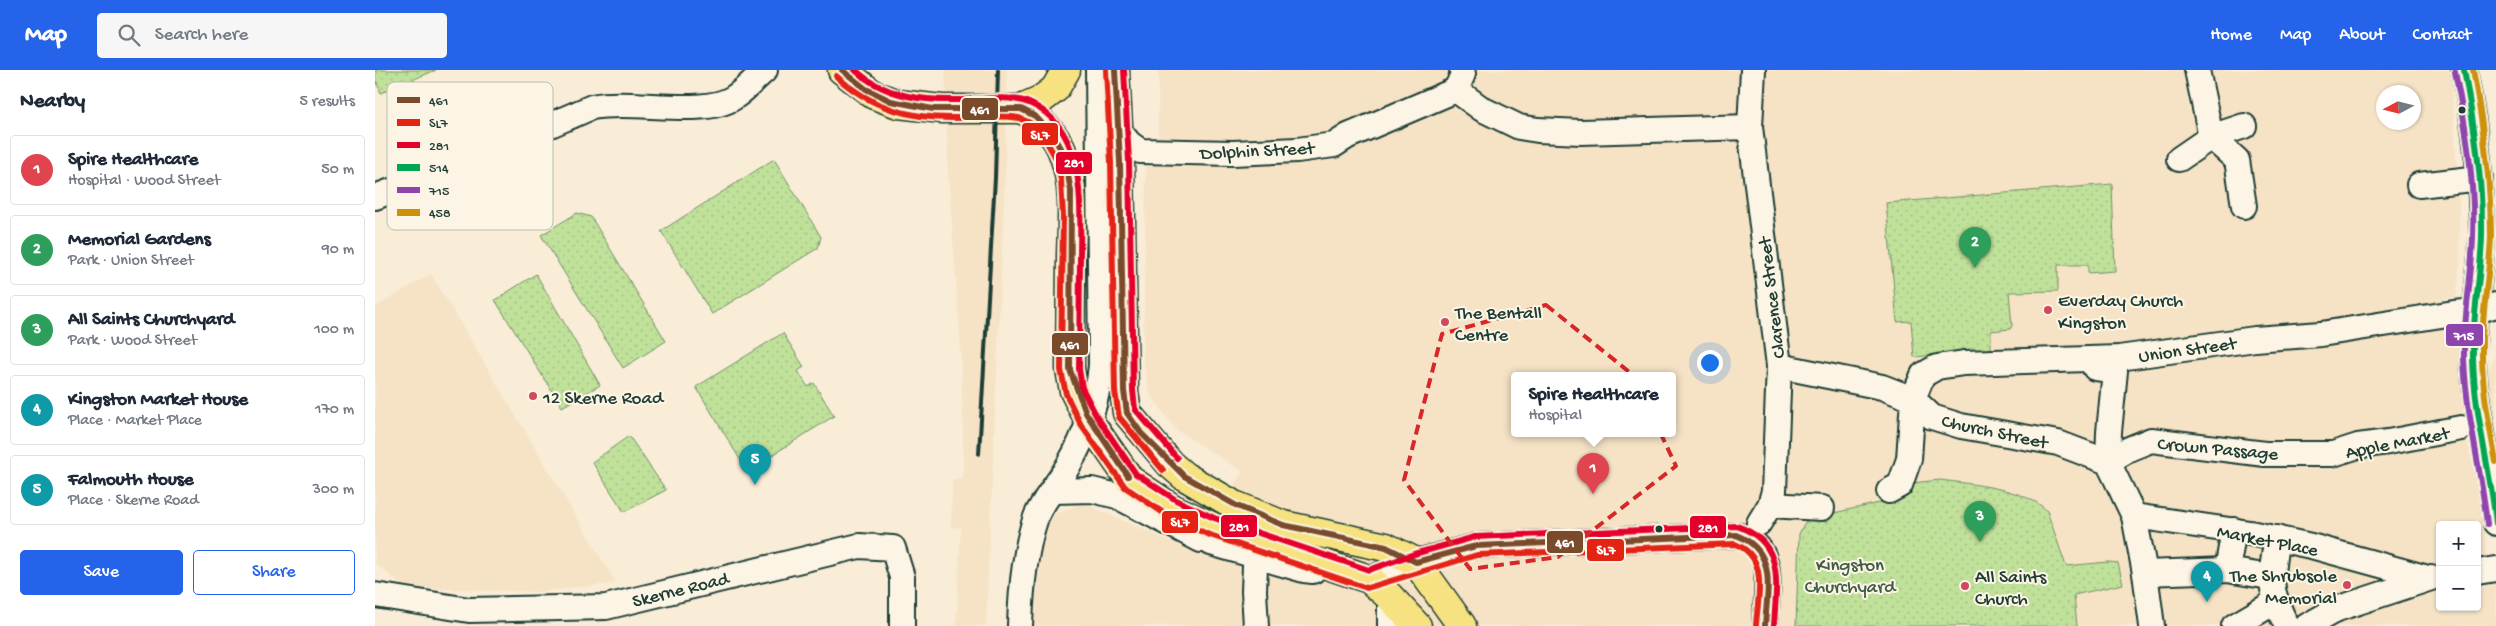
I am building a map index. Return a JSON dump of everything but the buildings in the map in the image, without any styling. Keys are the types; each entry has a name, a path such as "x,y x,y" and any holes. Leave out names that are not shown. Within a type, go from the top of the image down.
{"main road":[{"path":"842,70 874,95 898,104 942,109 1021,109 1038,102 1055,89 1066,70"},
{"path":"1115,70 1120,162 1124,391 1127,413 1170,464 1184,476 1233,504 1283,525 1386,547 1416,562 1462,626"},
{"path":"1021,109 1035,116 1047,127 1064,155 1070,182 1072,209 1070,370 1075,391 1089,421 1130,480 1211,535 1372,583 1417,626"}],"street":[{"path":"553,124 592,107 609,103 698,106 717,104 733,98 765,70"},
{"path":"1020,626 1026,558 1037,516 1070,463 1089,421 1099,386 1101,365 1098,70"},
{"name":"Clarence Street","path":"1753,70 1750,127 1779,366 1774,491 1765,514 1822,508"},
{"path":"2197,70 2211,137 2237,160 2245,206"},
{"path":"2465,70 2476,132 2486,308 2473,356 2475,400 2496,523"},
{"path":"1459,80 1482,109 1519,127 1581,132 1750,127"},
{"name":"Dolphin Street","path":"1117,128 1139,151 1233,153 1297,150 1334,145 1348,136 1459,80"},
{"path":"2179,159 2211,137 2244,126"},
{"path":"2419,185 2480,178"},
{"path":"375,197 387,193"},
{"name":"Union Street","path":"1889,491 1900,485 1909,460 1913,399 1923,375 1937,368 1964,363 2119,358 2255,339 2321,334 2486,308"},
{"path":"2091,359 2095,368 2115,371 2108,462 2131,512 2145,572 2152,626"},
{"name":"Church Street","path":"1779,366 1882,387 1913,399 1932,416 1961,426 2058,443 2108,462"},
{"name":"Apple Market","path":"2333,454 2358,446 2461,428"},
{"name":"Crown Passage","path":"2108,462 2129,449 2151,440 2265,454 2333,454"},
{"path":"1053,491 1092,490 1117,496 1211,535"},
{"name":"Market Place","path":"2131,512 2277,538 2434,578"},
{"path":"2227,570 2234,530"},
{"path":"1390,626 1372,583 1416,562 1476,546 1736,535 1749,538 1764,554 1767,574 1765,626"},
{"path":"2277,538 2270,577 2275,602 2287,626"},
{"name":"Skerne Road","path":"375,595 469,610 606,607 859,546 893,548 902,577 902,626"},
{"path":"1256,549 1256,626"},
{"path":"2481,571 2496,569"},
{"path":"2145,572 2227,570 2270,577"},
{"name":"Market Place","path":"2307,626 2337,609 2434,578"},
{"path":"2236,626 2275,602"}],"highlighted area":[{"path":"1546,305 1633,375 1676,466 1558,557 1470,569 1404,480 1442,334"}],"shaded area":[{"path":"945,70 1007,70 1005,180 986,626 956,626 961,527 951,528 952,480 963,478 963,430 960,335 948,172"},
{"path":"1158,70 2451,70 2459,202 2460,263 2457,294 2455,297 2429,303 2433,325 2453,325 2458,330 2464,430 2476,477 2481,482 2483,490 2487,563 2496,580 2496,626 1010,626 1016,530 1083,503 1188,549 1243,472 1175,429 1149,392 1143,361 1146,167 1158,163"},
{"path":"431,274 616,583 538,592 420,588 400,584 375,563 375,307"},
{"path":"2496,353 2496,460 2486,376"}],"green space":[{"path":"375,70 436,70 407,82 387,82 387,90 381,93 375,79"},
{"path":"774,159 821,237 818,248 712,314 661,231"},
{"path":"2112,184 2115,271 2088,273 2088,265 2058,265 2058,291 2009,292 2012,326 2010,329 1991,331 1991,350 1914,357 1911,321 1897,322 1886,203"},
{"path":"577,213 591,217 666,341 623,368 541,235 553,230 553,228"},
{"path":"536,274 600,385 562,407 495,300"},
{"path":"783,333 804,367 798,371 808,387 814,383 834,416 747,471 696,387"},
{"path":"629,436 666,490 624,512 592,462"},
{"name":"Kingston Churchyard","path":"1940,480 1997,488 2026,497 2038,503 2047,511 2066,566 2108,562 2118,563 2123,584 2074,595 2077,626 1796,626 1799,534 1805,522 1815,517 1907,497 1910,494 1911,483"}],"railway":[{"path":"979,454 995,178 998,70"}],"transit line":[{"name":"461","path":"842,70 866,89 891,101 933,109 1021,109 1035,116 1052,134 1064,155 1071,191 1070,370 1086,413 1128,476"},
{"name":"281","path":"855,70 879,86 905,96 933,100 1005,98 1029,103 1048,115 1062,131 1071,150 1077,171 1079,194 1079,369 1082,388 1097,417 1136,474 1176,500 1214,518 1369,570 1414,554 1475,537 1737,526 1753,533 1764,543 1771,554 1776,580 1774,626"},
{"name":"SL7","path":"1106,70 1111,162 1115,391 1119,417 1163,470"},
{"name":"461","path":"1115,70 1120,162 1124,391 1127,413 1141,433 1184,476 1237,506 1283,525 1386,547 1416,562 1476,546 1736,535 1749,542 1759,551 1764,561 1768,585 1765,626"},
{"name":"281","path":"1124,70 1129,162 1133,390 1135,409 1177,458"},
{"name":"514","path":"2464,70 2477,153 2482,215 2481,251 2473,342 2474,378 2496,523"},
{"name":"458","path":"2473,70 2483,131 2490,194 2491,236 2482,331 2482,360 2486,404 2496,462"},
{"name":"715","path":"2455,72 2466,133 2473,196 2472,252 2464,344 2465,380 2487,524"},
{"name":"SL7","path":"836,76 849,87 877,104 907,114 940,118 996,116 1019,118 1030,123 1045,139 1056,158 1061,180 1063,216 1061,370 1066,394 1081,425 1125,487 1168,516 1207,534 1367,588 1477,555 1735,544 1746,550 1753,558 1757,567 1759,590 1756,625"}],"place":[{"name":"Memorial Gardens","path":"1975,268"},
{"name":"Everday Church Kingston","path":"2048,310"},
{"name":"The Bentall Centre","path":"1445,322"},
{"name":"12 Skerne Road","path":"533,396"},
{"name":"Falmouth House","path":"755,485"},
{"name":"Spire Healthcare","path":"1593,494"},
{"name":"All Saints Churchyard","path":"1980,542"},
{"name":"The Shrubsole Memorial","path":"2347,585"},
{"name":"All Saints Church","path":"1965,586"},
{"name":"Kingston Market House","path":"2207,602"}]}
